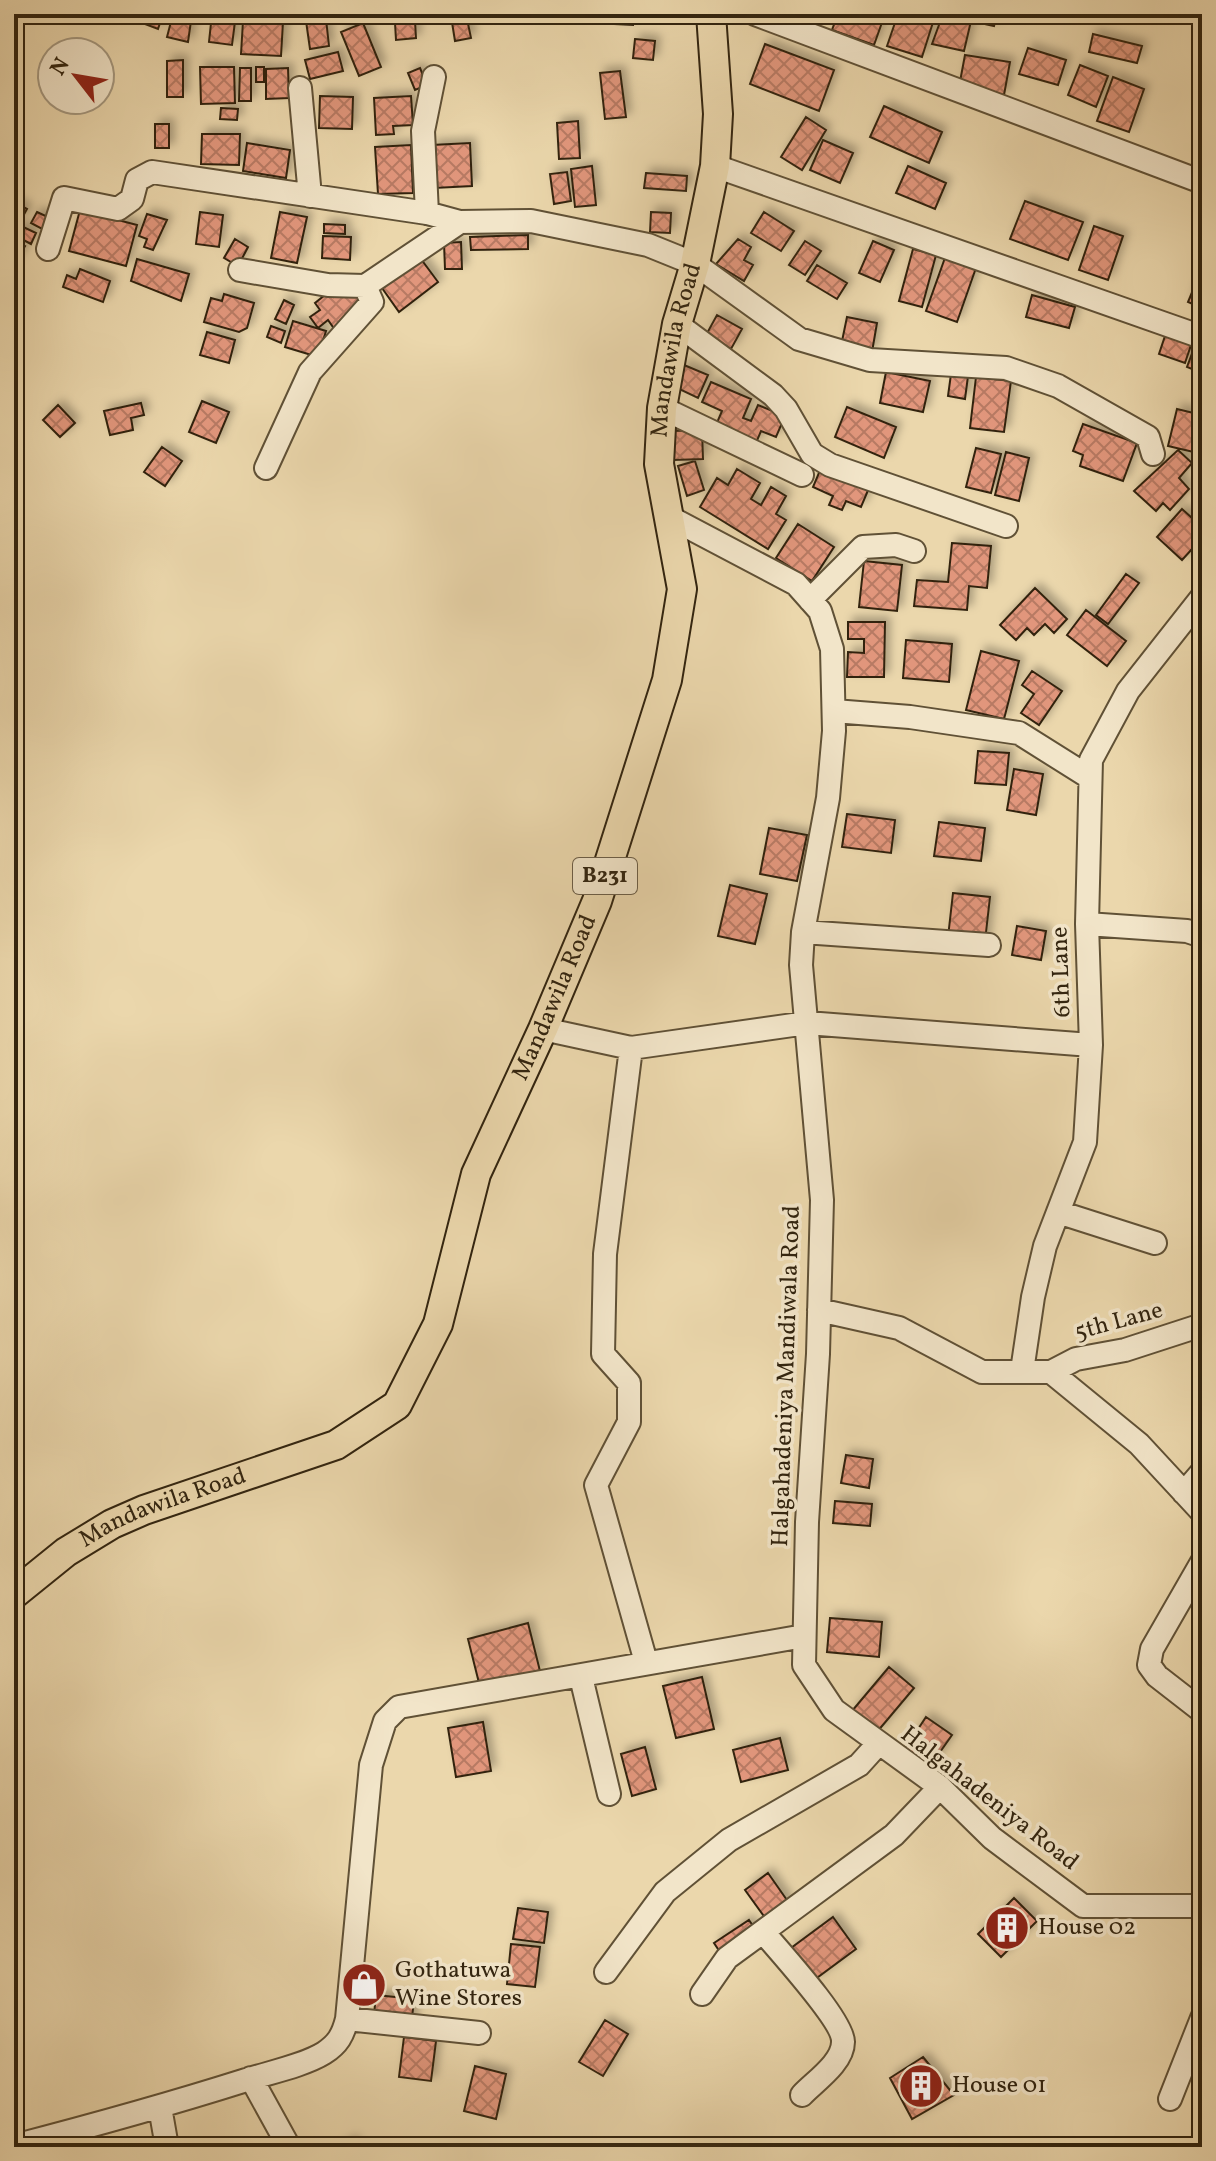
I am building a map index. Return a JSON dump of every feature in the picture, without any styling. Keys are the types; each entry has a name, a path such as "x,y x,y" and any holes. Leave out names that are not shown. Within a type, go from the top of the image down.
{"main road":[{"name":"Mandawila Road","path":"14,1594 66,1552 112,1524 144,1510 336,1445 397,1405 438,1324 476,1174 543,1029 597,901 667,680 682,589 659,464 662,408 677,324 695,264 715,166 718,114 711,14"}],"street":[{"path":"755,14 1202,182"},
{"path":"427,213 423,131 434,77"},
{"path":"300,88 310,196"},
{"path":"715,166 1202,337"},
{"path":"48,249 64,198 118,209 132,199 137,180 152,172 427,213 460,222 531,221 648,245 695,264 799,339 870,360 1006,368 1058,386 1148,437 1153,454"},
{"path":"240,270 328,285 365,286 460,222"},
{"path":"266,468 310,372 372,302 365,286"},
{"path":"677,324 773,395 786,409 812,454 830,465 1006,526"},
{"path":"662,408 802,475"},
{"path":"669,517 796,584 810,600 863,547 896,545 914,551"},
{"name":"6th Lane","path":"1022,1371 1033,1297 1045,1246 1085,1142 1091,1045 1087,924 1091,760 1128,691 1202,597"},
{"name":"Halgahadeniya Mandiwala Road","path":"804,1636 822,1200 801,965 803,932 828,798 834,731 832,649 820,611 810,600"},
{"path":"834,711 910,717 1019,733 1089,777"},
{"path":"1087,924 1187,931 1202,936"},
{"path":"803,932 989,945"},
{"path":"543,1029 631,1048 807,1023 1091,1045"},
{"path":"631,1048 605,1254 603,1354 629,1383 629,1422 596,1485 646,1662"},
{"path":"1058,1212 1155,1243"},
{"path":"819,1310 899,1328 982,1372 1051,1372 1139,1444 1202,1512"},
{"name":"5th Lane","path":"1051,1372 1076,1359 1125,1350 1202,1325"},
{"path":"1184,1493 1202,1472"},
{"path":"1202,1562 1152,1649 1149,1665 1157,1676 1202,1711"},
{"path":"14,2146 160,2107 251,2078 321,2055 337,2043 347,2019 371,1765 385,1721 399,1707 804,1636"},
{"name":"Halgahadeniya Road","path":"804,1636 804,1665 834,1710 940,1787 992,1838 1083,1906 1202,1906"},
{"path":"581,1677 609,1794"},
{"path":"606,1972 665,1892 729,1840 859,1765 878,1744"},
{"path":"702,1994 727,1958 894,1835 940,1787"},
{"path":"764,1933 837,2023 843,2043 837,2060 802,2095"},
{"path":"1170,2099 1202,2018"},
{"path":"347,2019 479,2033"},
{"path":"251,2078 289,2147"},
{"path":"160,2107 167,2147"}],"building":[{"path":"131,14 163,14 158,29 129,18"},
{"path":"173,14 192,14 188,42 167,37"},
{"path":"212,14 236,14 232,45 209,42"},
{"path":"466,14 471,38 455,41 451,16"},
{"path":"616,14 633,14 633,25 615,24"},
{"path":"838,14 885,14 874,45 832,30"},
{"path":"898,14 935,16 922,57 887,46"},
{"path":"943,14 997,14 994,26 971,21 964,51 932,44"},
{"path":"326,19 329,46 310,49 306,21"},
{"path":"243,21 283,22 281,56 241,54"},
{"path":"415,21 416,38 396,40 395,23"},
{"path":"363,23 381,67 359,76 341,32"},
{"path":"1093,34 1142,46 1137,63 1089,52"},
{"path":"635,39 655,41 653,60 633,58"},
{"path":"765,44 834,70 819,111 750,84"},
{"path":"1028,48 1066,60 1058,85 1019,74"},
{"path":"338,52 343,71 310,79 305,60"},
{"path":"965,55 1010,62 1004,95 959,87"},
{"path":"183,60 183,97 167,97 167,61"},
{"path":"1080,65 1108,76 1096,107 1068,95"},
{"path":"200,67 234,67 235,103 201,104"},
{"path":"256,67 264,67 264,82 256,82"},
{"path":"240,68 251,68 251,101 239,101"},
{"path":"288,68 289,98 266,99 266,69"},
{"path":"420,68 427,85 415,90 408,73"},
{"path":"620,71 626,117 605,119 600,73"},
{"path":"1113,77 1144,89 1129,132 1097,121"},
{"path":"320,96 353,97 352,129 319,128"},
{"path":"411,96 413,125 393,126 394,134 376,135 374,98"},
{"path":"884,106 942,132 929,163 870,137"},
{"path":"221,108 238,109 237,120 220,119"},
{"path":"806,117 826,130 802,170 781,157"},
{"path":"578,121 580,158 559,159 557,123"},
{"path":"155,124 169,124 169,148 155,148"},
{"path":"202,134 240,134 239,165 201,164"},
{"path":"823,140 853,153 840,183 810,170"},
{"path":"247,143 290,150 286,178 243,171"},
{"path":"470,143 472,186 434,188 432,145"},
{"path":"411,145 413,193 378,194 375,147"},
{"path":"592,166 596,205 575,207 571,169"},
{"path":"908,166 946,183 935,209 896,193"},
{"path":"567,172 571,201 554,204 550,174"},
{"path":"646,173 687,176 686,191 644,188"},
{"path":"1025,201 1083,222 1068,260 1010,239"},
{"path":"14,202 27,209 21,220 14,217"},
{"path":"80,210 137,225 126,266 69,251"},
{"path":"37,212 50,218 44,230 31,223"},
{"path":"200,212 223,215 219,247 196,244"},
{"path":"280,212 307,217 297,263 271,258"},
{"path":"651,212 671,213 670,233 650,232"},
{"path":"764,212 794,231 781,251 751,233"},
{"path":"147,214 167,220 153,250 144,247 147,239 139,236"},
{"path":"324,224 345,225 345,234 324,233"},
{"path":"19,225 36,233 31,244 14,235"},
{"path":"1094,226 1123,236 1108,280 1079,270"},
{"path":"528,235 528,249 471,250 470,237"},
{"path":"323,236 351,237 350,260 322,258"},
{"path":"235,239 248,247 238,266 224,258"},
{"path":"738,239 751,247 744,260 753,265 744,281 716,264"},
{"path":"14,240 25,246 15,262 14,261"},
{"path":"805,241 821,251 805,275 789,265"},
{"path":"873,241 894,250 880,282 859,273"},
{"path":"461,242 462,269 445,269 444,243"},
{"path":"913,249 936,255 922,307 899,301"},
{"path":"946,255 977,265 957,322 926,311"},
{"path":"137,259 189,274 181,301 131,281"},
{"path":"421,259 438,282 399,312 382,288"},
{"path":"817,265 847,283 837,299 807,281"},
{"path":"80,269 110,281 103,302 63,287 67,275 76,279"},
{"path":"1202,273 1202,308 1188,302"},
{"path":"355,289 367,305 335,330 328,320 318,328 310,317 320,310 315,303 330,291 334,297"},
{"path":"224,294 254,303 247,328 239,332 204,322 211,298 222,301"},
{"path":"1032,295 1075,307 1069,328 1026,317"},
{"path":"284,300 294,305 286,324 275,319"},
{"path":"717,315 742,329 731,349 706,335"},
{"path":"847,317 877,323 872,352 841,346"},
{"path":"293,321 326,331 318,357 285,347"},
{"path":"271,326 285,331 281,343 267,337"},
{"path":"207,332 235,340 229,363 200,355"},
{"path":"1166,333 1192,342 1185,363 1159,354"},
{"path":"1197,340 1202,342 1202,373 1187,367"},
{"path":"684,365 708,375 698,398 675,387"},
{"path":"886,372 930,381 923,412 880,403"},
{"path":"951,374 968,376 965,399 948,396"},
{"path":"976,377 1011,381 1004,432 970,428"},
{"path":"711,382 751,399 743,418 751,421 758,405 785,416 776,437 761,431 756,443 716,425 722,411 702,402"},
{"path":"202,401 229,412 216,443 189,432"},
{"path":"141,403 144,415 131,418 133,430 110,435 104,411"},
{"path":"58,405 75,423 60,437 43,420"},
{"path":"847,407 896,427 884,458 835,437"},
{"path":"1177,409 1202,415 1202,454 1168,446"},
{"path":"1083,424 1137,443 1123,481 1080,466 1083,455 1073,451"},
{"path":"702,430 703,459 674,460 673,431"},
{"path":"162,447 182,461 165,486 144,472"},
{"path":"976,448 1001,454 991,493 966,487"},
{"path":"1178,450 1192,463 1179,478 1189,489 1170,510 1163,503 1156,511 1134,491"},
{"path":"1006,452 1029,458 1019,501 995,495"},
{"path":"695,461 704,490 687,496 678,466"},
{"path":"821,468 869,488 861,507 846,501 842,510 829,505 833,496 813,487"},
{"path":"737,469 760,483 751,499 761,505 771,487 786,496 776,514 786,520 768,549 700,507 717,478 728,485"},
{"path":"1182,509 1202,527 1202,538 1182,560 1157,537"},
{"path":"798,524 834,547 812,581 776,558"},
{"path":"952,543 991,546 987,588 969,586 967,610 914,606 917,580 948,582"},
{"path":"864,561 902,565 897,611 859,607"},
{"path":"1126,574 1139,583 1108,624 1096,615"},
{"path":"1035,588 1067,619 1054,633 1045,624 1034,635 1027,628 1016,640 1000,625"},
{"path":"1086,610 1126,641 1107,666 1067,635"},
{"path":"848,622 885,622 884,677 847,677 848,652 864,653 864,639 848,639"},
{"path":"906,640 952,644 949,682 903,678"},
{"path":"981,651 1019,661 1004,719 966,710"},
{"path":"1032,671 1062,691 1039,725 1021,713 1034,694 1022,685"},
{"path":"978,751 1009,753 1006,785 975,783"},
{"path":"1014,769 1043,774 1036,815 1007,810"},
{"path":"847,814 895,820 891,853 842,847"},
{"path":"939,822 985,828 981,861 934,856"},
{"path":"769,828 807,835 797,881 760,874"},
{"path":"730,885 767,894 755,944 718,936"},
{"path":"953,893 990,897 984,950 947,946"},
{"path":"1017,926 1046,931 1041,960 1012,955"},
{"path":"1202,997 1202,1027 1195,1025"},
{"path":"846,1455 873,1459 869,1488 841,1483"},
{"path":"835,1501 872,1504 870,1526 833,1523"},
{"path":"830,1618 882,1622 879,1657 827,1652"},
{"path":"528,1623 540,1671 480,1687 468,1639"},
{"path":"889,1667 914,1688 877,1732 852,1711"},
{"path":"702,1677 714,1729 676,1738 663,1686"},
{"path":"926,1717 952,1735 928,1769 903,1752"},
{"path":"483,1722 491,1771 456,1777 448,1728"},
{"path":"780,1738 788,1770 741,1782 733,1750"},
{"path":"645,1747 656,1789 632,1796 621,1754"},
{"path":"768,1873 789,1903 766,1919 745,1890"},
{"name":"House 02","path":"1014,1898 1037,1921 1001,1957 978,1934"},
{"path":"518,1908 548,1912 544,1943 513,1939"},
{"path":"833,1917 856,1949 814,1980 791,1948"},
{"path":"749,1920 763,1941 728,1964 714,1943"},
{"path":"511,1944 540,1947 535,1987 507,1984"},
{"path":"376,1995 414,1999 411,2028 373,2024"},
{"path":"605,2020 628,2034 603,2076 579,2062"},
{"path":"404,2037 436,2041 431,2081 399,2077"},
{"name":"House 01","path":"923,2057 954,2095 912,2119 890,2078"},
{"path":"475,2066 506,2074 496,2119 464,2111"},
{"path":"352,2140 356,2147 340,2147"}],"place":[{"name":"House 02","path":"1007,1928"},
{"name":"Gothatuwa Wine Stores","path":"364,1985"},
{"name":"House 01","path":"921,2086"}]}
